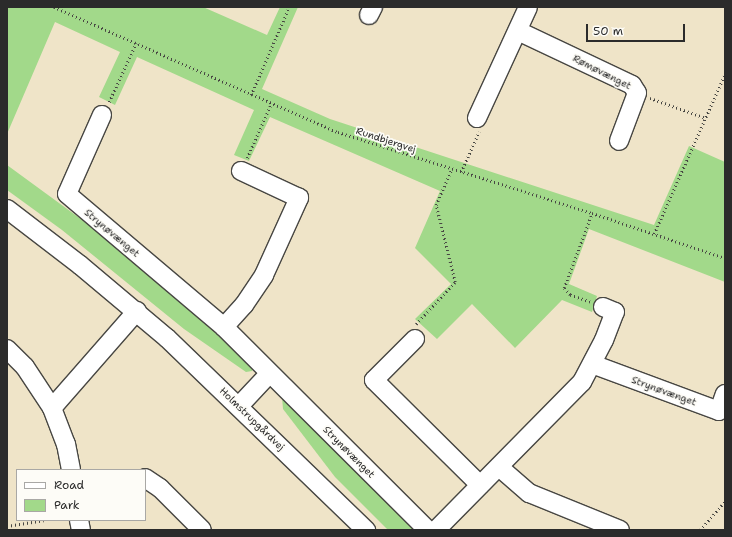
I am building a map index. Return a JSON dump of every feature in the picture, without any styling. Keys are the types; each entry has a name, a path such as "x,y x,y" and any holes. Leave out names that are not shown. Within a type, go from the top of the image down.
{"street":[{"path":"477,118 518,31 522,9"},
{"name":"Rømøvænget","path":"518,31 632,85 637,93 619,142"},
{"name":"Strynøvænget","path":"102,115 67,194 224,327 428,530"},
{"path":"224,327 244,305 260,282 299,198 241,172"},
{"name":"Holmstrupgårdvej","path":"7,209 137,311 240,406 366,530"},
{"path":"436,530 569,397 592,364 615,312 603,307"},
{"path":"52,408 137,311"},
{"path":"415,339 374,380 480,485"},
{"path":"7,349 25,367 52,408 66,444 71,469"},
{"name":"Strynøvænget","path":"592,364 719,411 725,394"},
{"path":"240,406 270,373"},
{"path":"499,467 529,493 620,530"},
{"path":"146,479 160,488 202,530"}],"path":[{"name":"Rundbjergvej","path":"54,7 271,104 338,132 461,172 592,212 725,258"},
{"path":"251,95 289,7"},
{"path":"102,115 136,43"},
{"path":"654,234 725,75"},
{"path":"637,93 706,118"},
{"path":"241,172 271,104"},
{"path":"461,172 483,121 477,118"},
{"path":"415,339 416,322 455,282 436,205 452,168"},
{"path":"592,212 564,288 570,294 603,307"},
{"path":"700,530 725,501"},
{"path":"7,526 38,521"}],"green space":[{"path":"7,7 203,7 267,35 280,7 298,7 262,89 330,119 654,225 689,146 725,162 725,282 589,229 569,284 597,296 592,312 562,300 515,348 472,304 437,339 415,319 451,284 415,248 440,191 270,117 249,161 234,155 254,110 137,57 115,105 99,97 120,52 55,22 7,134"},
{"path":"7,165 100,233 177,295 254,367 252,371 246,372 184,329 62,230 7,190"},
{"path":"282,397 416,530 388,530 335,477 283,409"}]}
